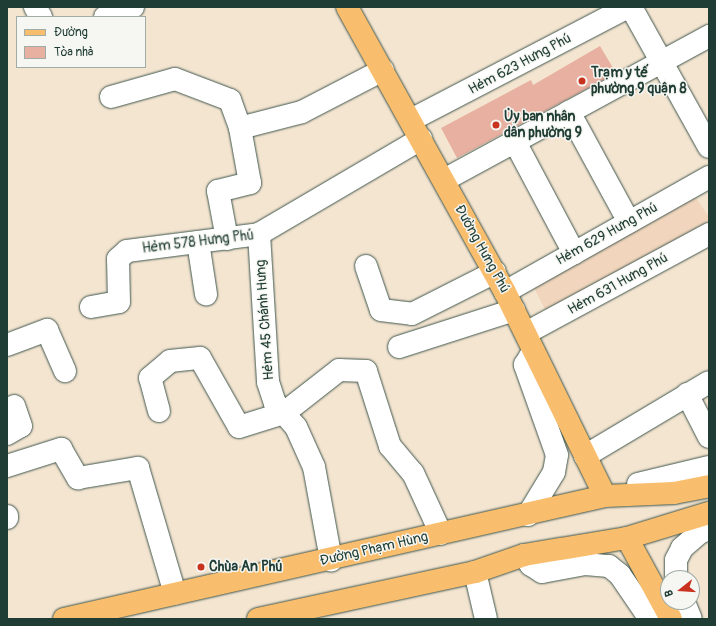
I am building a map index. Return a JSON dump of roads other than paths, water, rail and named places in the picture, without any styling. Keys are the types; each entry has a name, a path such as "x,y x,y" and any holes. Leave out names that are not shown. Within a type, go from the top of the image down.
{"main road":[{"name":"Đường Hưng Phú","path":"351,8 383,70 510,301 605,496"},
{"name":"Đường Phạm Hùng","path":"64,619 331,560 605,496 686,491 709,486"},
{"path":"258,619 475,572 524,555 627,538 703,520"},
{"path":"627,538 671,619"}],"street":[{"path":"35,7 40,16"},
{"path":"108,16 133,7"},
{"name":"Hẻm 623 Hưng Phú","path":"416,129 628,7"},
{"path":"631,7 709,147"},
{"path":"444,180 709,36"},
{"path":"240,128 302,112 383,70"},
{"path":"111,98 175,79 230,100 240,128 250,183 218,191 227,239"},
{"path":"570,112 629,222"},
{"name":"Hẻm 578 Hưng Phú","path":"92,307 119,302 118,259 127,251 259,234 416,129"},
{"path":"515,142 574,253"},
{"name":"Hẻm 629 Hưng Phú","path":"399,347 510,301 574,253 709,177"},
{"name":"Hẻm 45 Chánh Hưng","path":"259,234 268,382 275,403 296,427 314,467 331,560"},
{"name":"Hẻm 631 Hưng Phú","path":"529,342 709,234"},
{"path":"198,242 206,294"},
{"path":"366,266 381,310 412,314 494,272"},
{"path":"7,345 47,330 65,371"},
{"path":"528,515 549,482 557,454 525,366 529,342"},
{"path":"159,411 150,378 170,361 200,358 239,427 284,414 339,370 366,371 390,446 413,473 441,534"},
{"path":"585,456 709,382"},
{"path":"687,394 709,437"},
{"path":"7,434 21,426 14,406"},
{"path":"8,460 61,449 78,478 138,468 176,594"},
{"path":"638,484 709,467"},
{"path":"676,569 689,540 703,520"},
{"path":"524,555 531,565 542,572 585,564 609,566 620,576 650,619"},
{"path":"475,572 486,619"}],"place":[{"name":"Trạm y tế phường 9 quận 8","path":"582,81"},
{"name":"Ủy ban nhân dân phường 9","path":"496,125"},
{"name":"Chùa An Phú","path":"201,567"}]}
